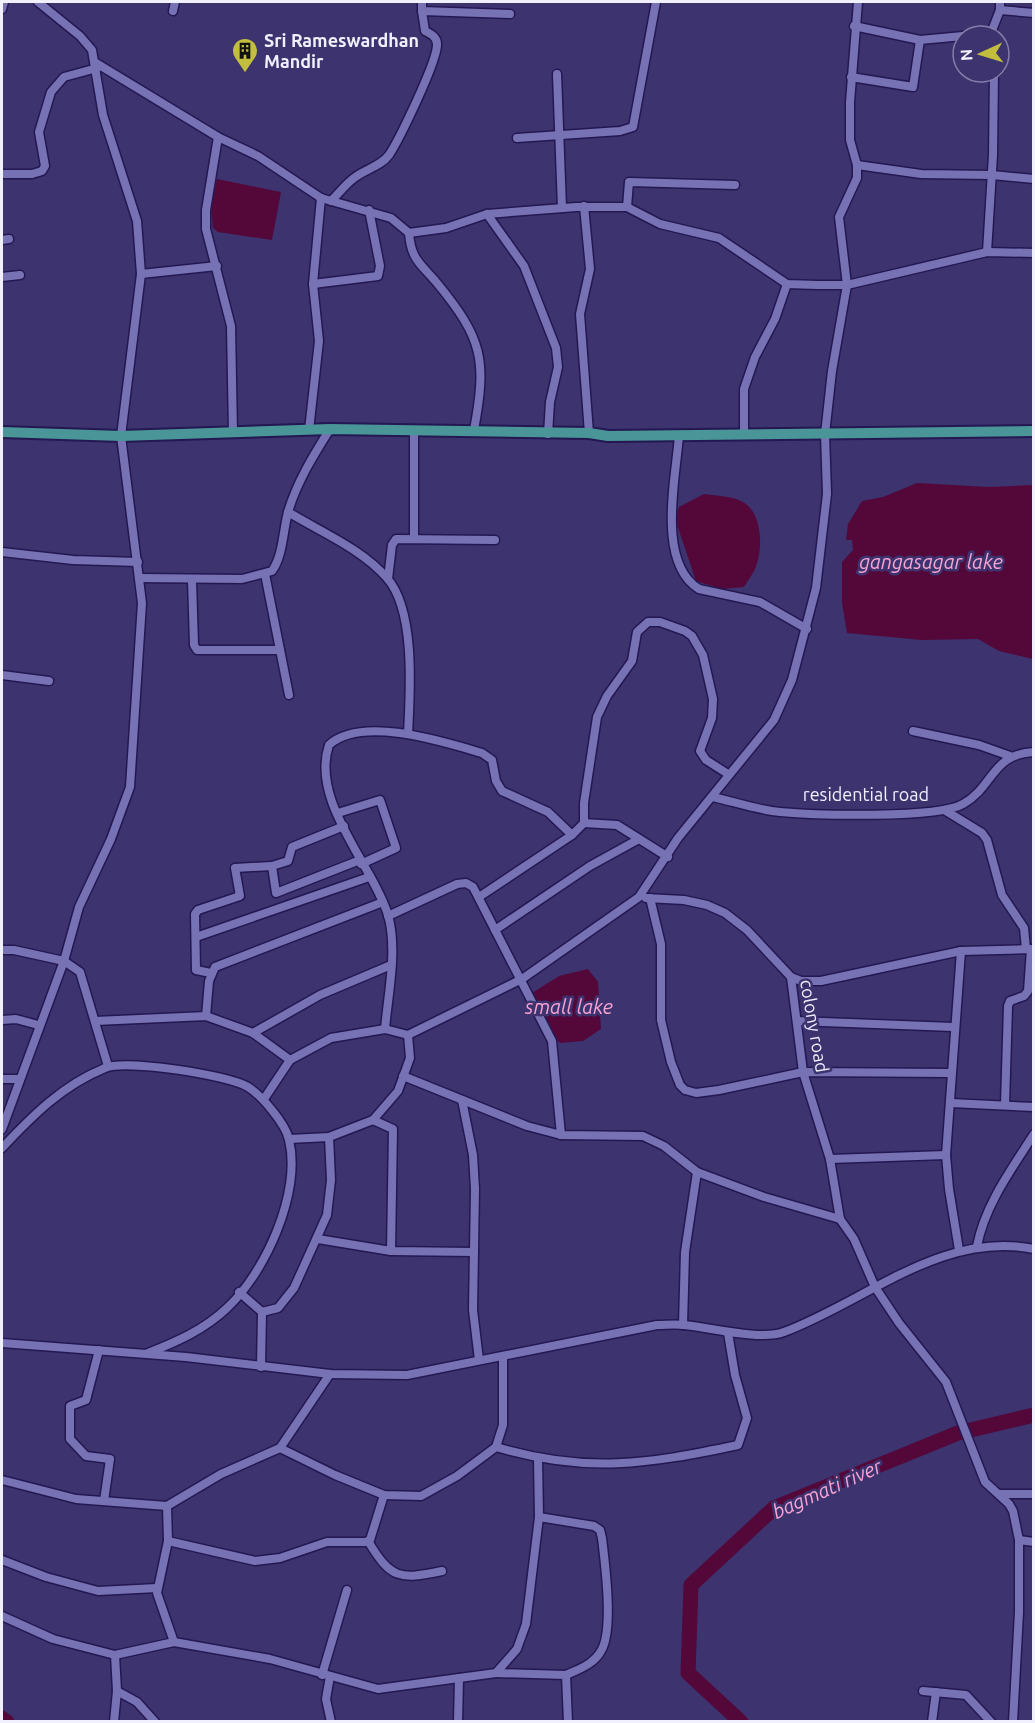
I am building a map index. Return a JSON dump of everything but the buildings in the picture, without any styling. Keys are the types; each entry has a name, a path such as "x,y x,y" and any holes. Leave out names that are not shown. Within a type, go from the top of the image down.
{"main road":[{"path":"2,432 121,436 330,429 474,430 548,434 589,433 608,436 1034,431"}],"street":[{"path":"2,9 4,2"},
{"path":"2,1130 38,1025 64,961 79,907 111,839 130,787 142,613 140,578 121,436 141,274 137,221 103,116 97,65 92,50 80,36 38,2"},
{"path":"173,11 175,2"},
{"path":"517,138 620,131 633,127 656,2"},
{"path":"264,1099 290,1060 331,1038 385,1029 408,1035 522,980 639,897 678,838 713,797 728,774 778,712 792,680 816,588 826,494 825,434 832,371 848,285 840,213 856,184 857,165 850,140 851,77 858,2"},
{"path":"331,201 356,176 378,165 388,156 435,60 438,44 434,36 425,31 422,6 510,14"},
{"path":"994,24 1000,6 1034,13"},
{"path":"854,26 920,40 951,37"},
{"path":"851,77 913,87 920,40"},
{"path":"97,65 218,137 258,156 321,198 391,218 409,233 413,255 465,322 479,350 482,389 474,430"},
{"path":"2,174 32,174 42,171 45,166 39,132 51,92 64,77 97,65"},
{"path":"557,74 562,208"},
{"path":"987,252 992,175 994,84"},
{"path":"218,137 206,210 210,247 217,266 231,326 233,433"},
{"path":"857,165 921,174 992,175 1034,179"},
{"path":"627,207 629,182 735,185"},
{"path":"309,430 319,341 314,284 321,198"},
{"path":"584,206 590,268 580,314 589,433"},
{"path":"409,233 446,228 487,214 584,206 627,207 660,224 719,238 787,284 848,285 987,252 1034,252"},
{"path":"314,284 378,276 381,270 369,210"},
{"path":"487,214 524,266 556,348 558,367 550,402 548,434"},
{"path":"141,274 217,266"},
{"path":"2,277 20,275"},
{"path":"744,434 744,389 755,357 775,319 787,284"},
{"path":"140,578 242,579 272,571 278,562 288,512 303,474 330,429"},
{"path":"414,430 414,538"},
{"path":"679,435 672,518 673,541 685,575 699,589 751,599 807,629"},
{"path":"288,512 366,558 388,579 400,605 409,647 408,735"},
{"path":"388,579 393,542 398,539 495,540"},
{"path":"2,552 73,560 138,562"},
{"path":"265,574 289,695"},
{"path":"192,580 196,650 280,650"},
{"path":"478,897 572,835 584,823 584,803 597,717 607,696 632,661 637,632 651,621 685,631 692,636 703,655 713,699 712,718 700,751 706,760 728,774"},
{"path":"2,675 49,681"},
{"path":"913,731 979,745 1010,756 1034,752"},
{"path":"385,1029 391,965 388,916 383,902 360,862 330,793 325,768 329,745 344,735 358,732 408,735 482,753 492,760 496,781 502,791 548,812 572,835"},
{"name":"residential road","path":"713,797 779,812 917,814 946,811 962,805 975,796 1010,756"},
{"path":"272,866 276,893 396,848 380,800 338,813"},
{"path":"946,811 982,833 987,840 1002,895 1024,928 1030,949 1028,991 1024,996 1010,1001 1008,1006 1005,1106"},
{"path":"584,823 617,825 668,856"},
{"path":"211,973 196,970 195,914 198,910 240,896 235,868 272,866 288,861 292,847 344,826"},
{"path":"495,930 590,866 639,839"},
{"path":"196,937 369,877"},
{"path":"388,916 463,882 470,884 522,980 554,1048 561,1135"},
{"name":"colony road","path":"639,897 684,900 707,905 725,913 747,930 791,977 803,1072 830,1159 840,1219"},
{"path":"650,898 662,944 660,1020 680,1085 690,1092 702,1092 803,1072 951,1073"},
{"path":"206,1016 211,973 222,962 274,946 383,902"},
{"path":"791,977 801,981 821,981 960,951 1030,949"},
{"path":"2,950 15,950 64,961 80,972 108,1066"},
{"path":"959,1250 951,1206 946,1155 960,951"},
{"path":"253,1033 320,995 391,965"},
{"path":"95,1020 206,1016 253,1033 290,1060"},
{"path":"2,1020 16,1019 38,1025"},
{"path":"797,1021 953,1027"},
{"path":"289,1138 329,1137 373,1120 398,1091 410,1058 408,1035"},
{"path":"2,1148 35,1112 69,1086 108,1066 181,1069 246,1086 264,1099 289,1138 291,1189 264,1261 227,1308 184,1339 145,1354"},
{"path":"404,1076 527,1126 561,1135 643,1136 664,1146 697,1172 764,1197 840,1219 854,1239 876,1287 899,1323 946,1382 985,1482 1013,1511 1019,1540 1019,1612 1013,1722"},
{"path":"2,1078 20,1079"},
{"path":"462,1100 473,1155 473,1310 479,1360"},
{"path":"951,1103 1034,1107"},
{"path":"373,1120 393,1129 391,1251"},
{"path":"977,1246 980,1229 991,1203 1034,1134"},
{"path":"262,1312 278,1308 294,1288 318,1239 327,1215 331,1180 329,1137"},
{"path":"830,1159 946,1155"},
{"path":"683,1324 684,1263 697,1172"},
{"path":"318,1239 391,1251 474,1252"},
{"path":"2,1343 145,1354 330,1374 407,1374 657,1325 683,1324 728,1333 781,1333 959,1250 1000,1244 1034,1249"},
{"path":"239,1293 262,1312"},
{"path":"261,1367 262,1312"},
{"path":"496,1447 538,1460 616,1465 668,1460 738,1445 747,1418 735,1375 728,1333"},
{"path":"99,1350 86,1400 70,1406 70,1439 86,1456 110,1459 104,1501"},
{"path":"280,1448 335,1475 384,1495 421,1496 457,1476 496,1447 503,1425 503,1357"},
{"path":"2,1480 54,1495 167,1506 221,1474 280,1448 330,1374"},
{"path":"496,1674 518,1649 523,1638 539,1517 538,1460"},
{"path":"999,1494 1034,1494"},
{"path":"368,1541 384,1495"},
{"path":"167,1506 168,1541 157,1588 158,1599 174,1642"},
{"path":"2,1616 53,1639 115,1655 174,1642 270,1659 378,1689 496,1674 566,1675 589,1664 603,1650 607,1607 602,1538 600,1530 594,1526 539,1517"},
{"path":"1019,1540 1034,1542"},
{"path":"168,1541 255,1561 280,1558 327,1542 368,1541"},
{"path":"368,1541 382,1564 399,1574 422,1575 442,1571"},
{"path":"2,1560 46,1577 98,1591 157,1588"},
{"path":"331,1722 326,1699 326,1675 347,1590"},
{"path":"114,1722 117,1691 115,1655"},
{"path":"566,1675 568,1722"},
{"path":"458,1722 459,1678"},
{"path":"117,1691 137,1702 155,1722"},
{"path":"923,1691 966,1695 991,1722"},
{"path":"932,1722 936,1692"}],"water":[{"path":"217,179 281,192 272,240 218,232 213,228 211,206"},
{"name":"gangasagar lake","path":"917,483 989,487 1033,485 1033,659 999,651 978,639 922,640 847,633 842,603 842,562 853,550 852,540 846,540 848,524 862,501 883,497"},
{"path":"704,494 742,501 755,516 760,533 760,551 755,569 744,587 722,589 696,581 675,519 679,507"},
{"name":"small lake","path":"588,969 598,982 601,1029 583,1041 560,1043 547,1031 532,993 559,976"}],"waterway":[{"name":"bagmati river","path":"741,1722 688,1673 691,1585 774,1508 958,1433 1034,1415"},
{"name":"bagmati river","path":"2,1718 7,1722"}],"place":[{"name":"Sri Rameswardhan Mandir","path":"245,74"}]}
